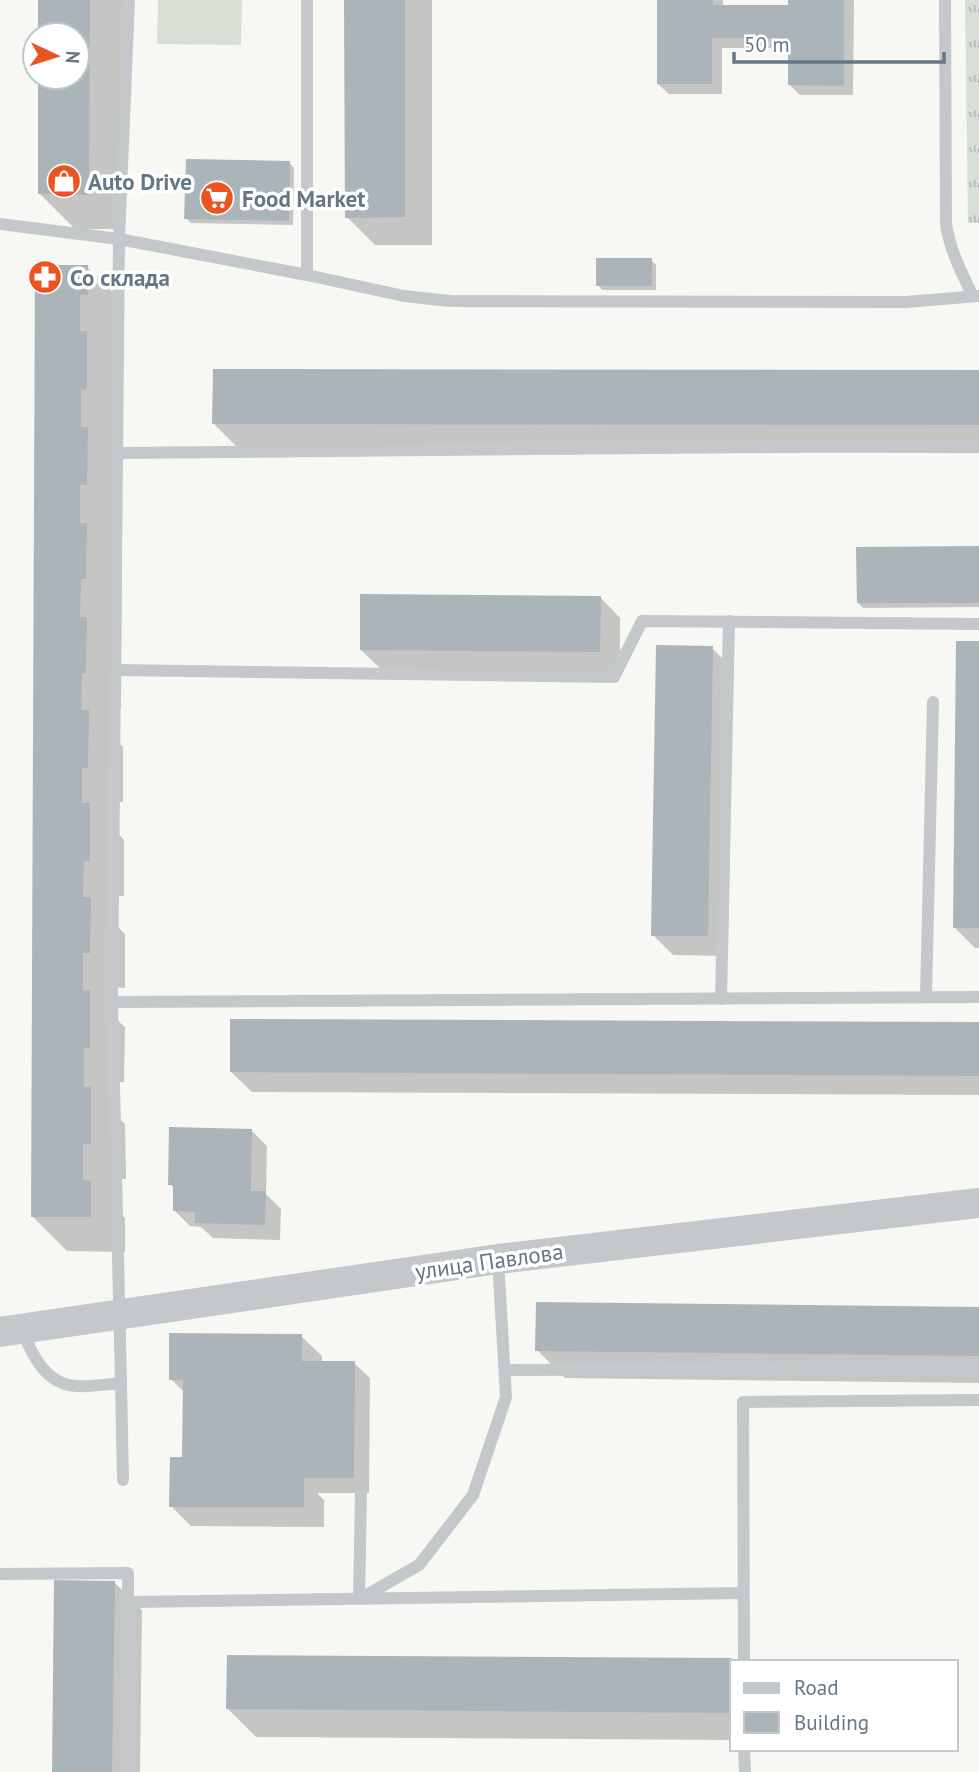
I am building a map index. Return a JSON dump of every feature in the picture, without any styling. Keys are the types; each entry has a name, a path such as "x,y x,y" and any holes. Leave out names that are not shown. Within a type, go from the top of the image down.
{"street":[{"name":"улица Павлова","path":"11,1331 498,1259 979,1203"}],"lane":[{"path":"123,1480 112,1002 119,239 129,0"},
{"path":"307,0 307,275"},
{"path":"0,224 119,239 404,296 450,301 906,302 976,296 956,263 946,224 945,0"},
{"path":"116,453 979,445"},
{"path":"115,670 614,677 642,621 979,624"},
{"path":"721,999 729,621"},
{"path":"926,998 933,702"},
{"path":"112,1002 979,997"},
{"path":"359,1598 419,1565 473,1495 506,1397 498,1259"},
{"path":"11,1331 29,1349 48,1376 74,1386 121,1383"},
{"path":"505,1370 979,1368"},
{"path":"744,1660 743,1402 979,1400"},
{"path":"359,1598 361,1493"},
{"path":"0,1574 128,1573 128,1772"},
{"path":"128,1602 743,1593"},
{"path":"744,1751 745,1772"}],"green space":[{"path":"158,0 242,0 241,45 157,44"},
{"path":"965,0 979,0 979,223 968,223"}],"building":[{"path":"38,0 90,0 90,21 38,21"},
{"path":"344,0 405,0 405,217 345,218"},
{"path":"657,0 713,0 713,5 788,5 788,0 844,0 844,86 788,85 788,39 712,38 712,84 657,84"},
{"path":"38,91 90,91 89,195 38,194"},
{"path":"186,159 290,161 289,221 184,219"},
{"path":"596,258 652,258 652,286 596,286"},
{"path":"35,265 88,265 88,295 80,295 80,331 87,331 87,390 81,389 81,427 88,427 87,485 80,485 80,523 87,523 86,579 81,579 80,617 87,617 86,673 82,673 81,710 89,710 88,768 82,768 82,803 90,803 90,861 84,861 83,897 91,897 90,953 83,953 83,990 90,990 90,1048 84,1048 84,1087 91,1087 91,1144 83,1144 83,1180 91,1181 91,1217 31,1217"},
{"path":"213,369 979,370 979,425 212,424"},
{"path":"979,546 979,603 857,603 856,547"},
{"path":"360,594 601,596 600,652 360,650"},
{"path":"956,641 979,641 979,928 953,928"},
{"path":"656,645 713,646 708,936 651,936"},
{"path":"230,1019 979,1022 979,1076 230,1072"},
{"path":"169,1127 252,1129 251,1191 266,1191 265,1225 195,1223 195,1212 173,1211 173,1185 168,1185"},
{"path":"536,1302 979,1307 979,1356 535,1351"},
{"path":"169,1333 302,1334 302,1361 355,1361 354,1478 304,1478 304,1507 169,1507 170,1457 182,1457 183,1380 169,1380"},
{"path":"54,1580 115,1581 112,1772 52,1772"},
{"path":"227,1655 732,1658 730,1713 226,1709"}],"place":[{"name":"Auto Drive","path":"64,181"},
{"name":"Food Market","path":"217,198"},
{"name":"Со склада","path":"45,277"}]}
